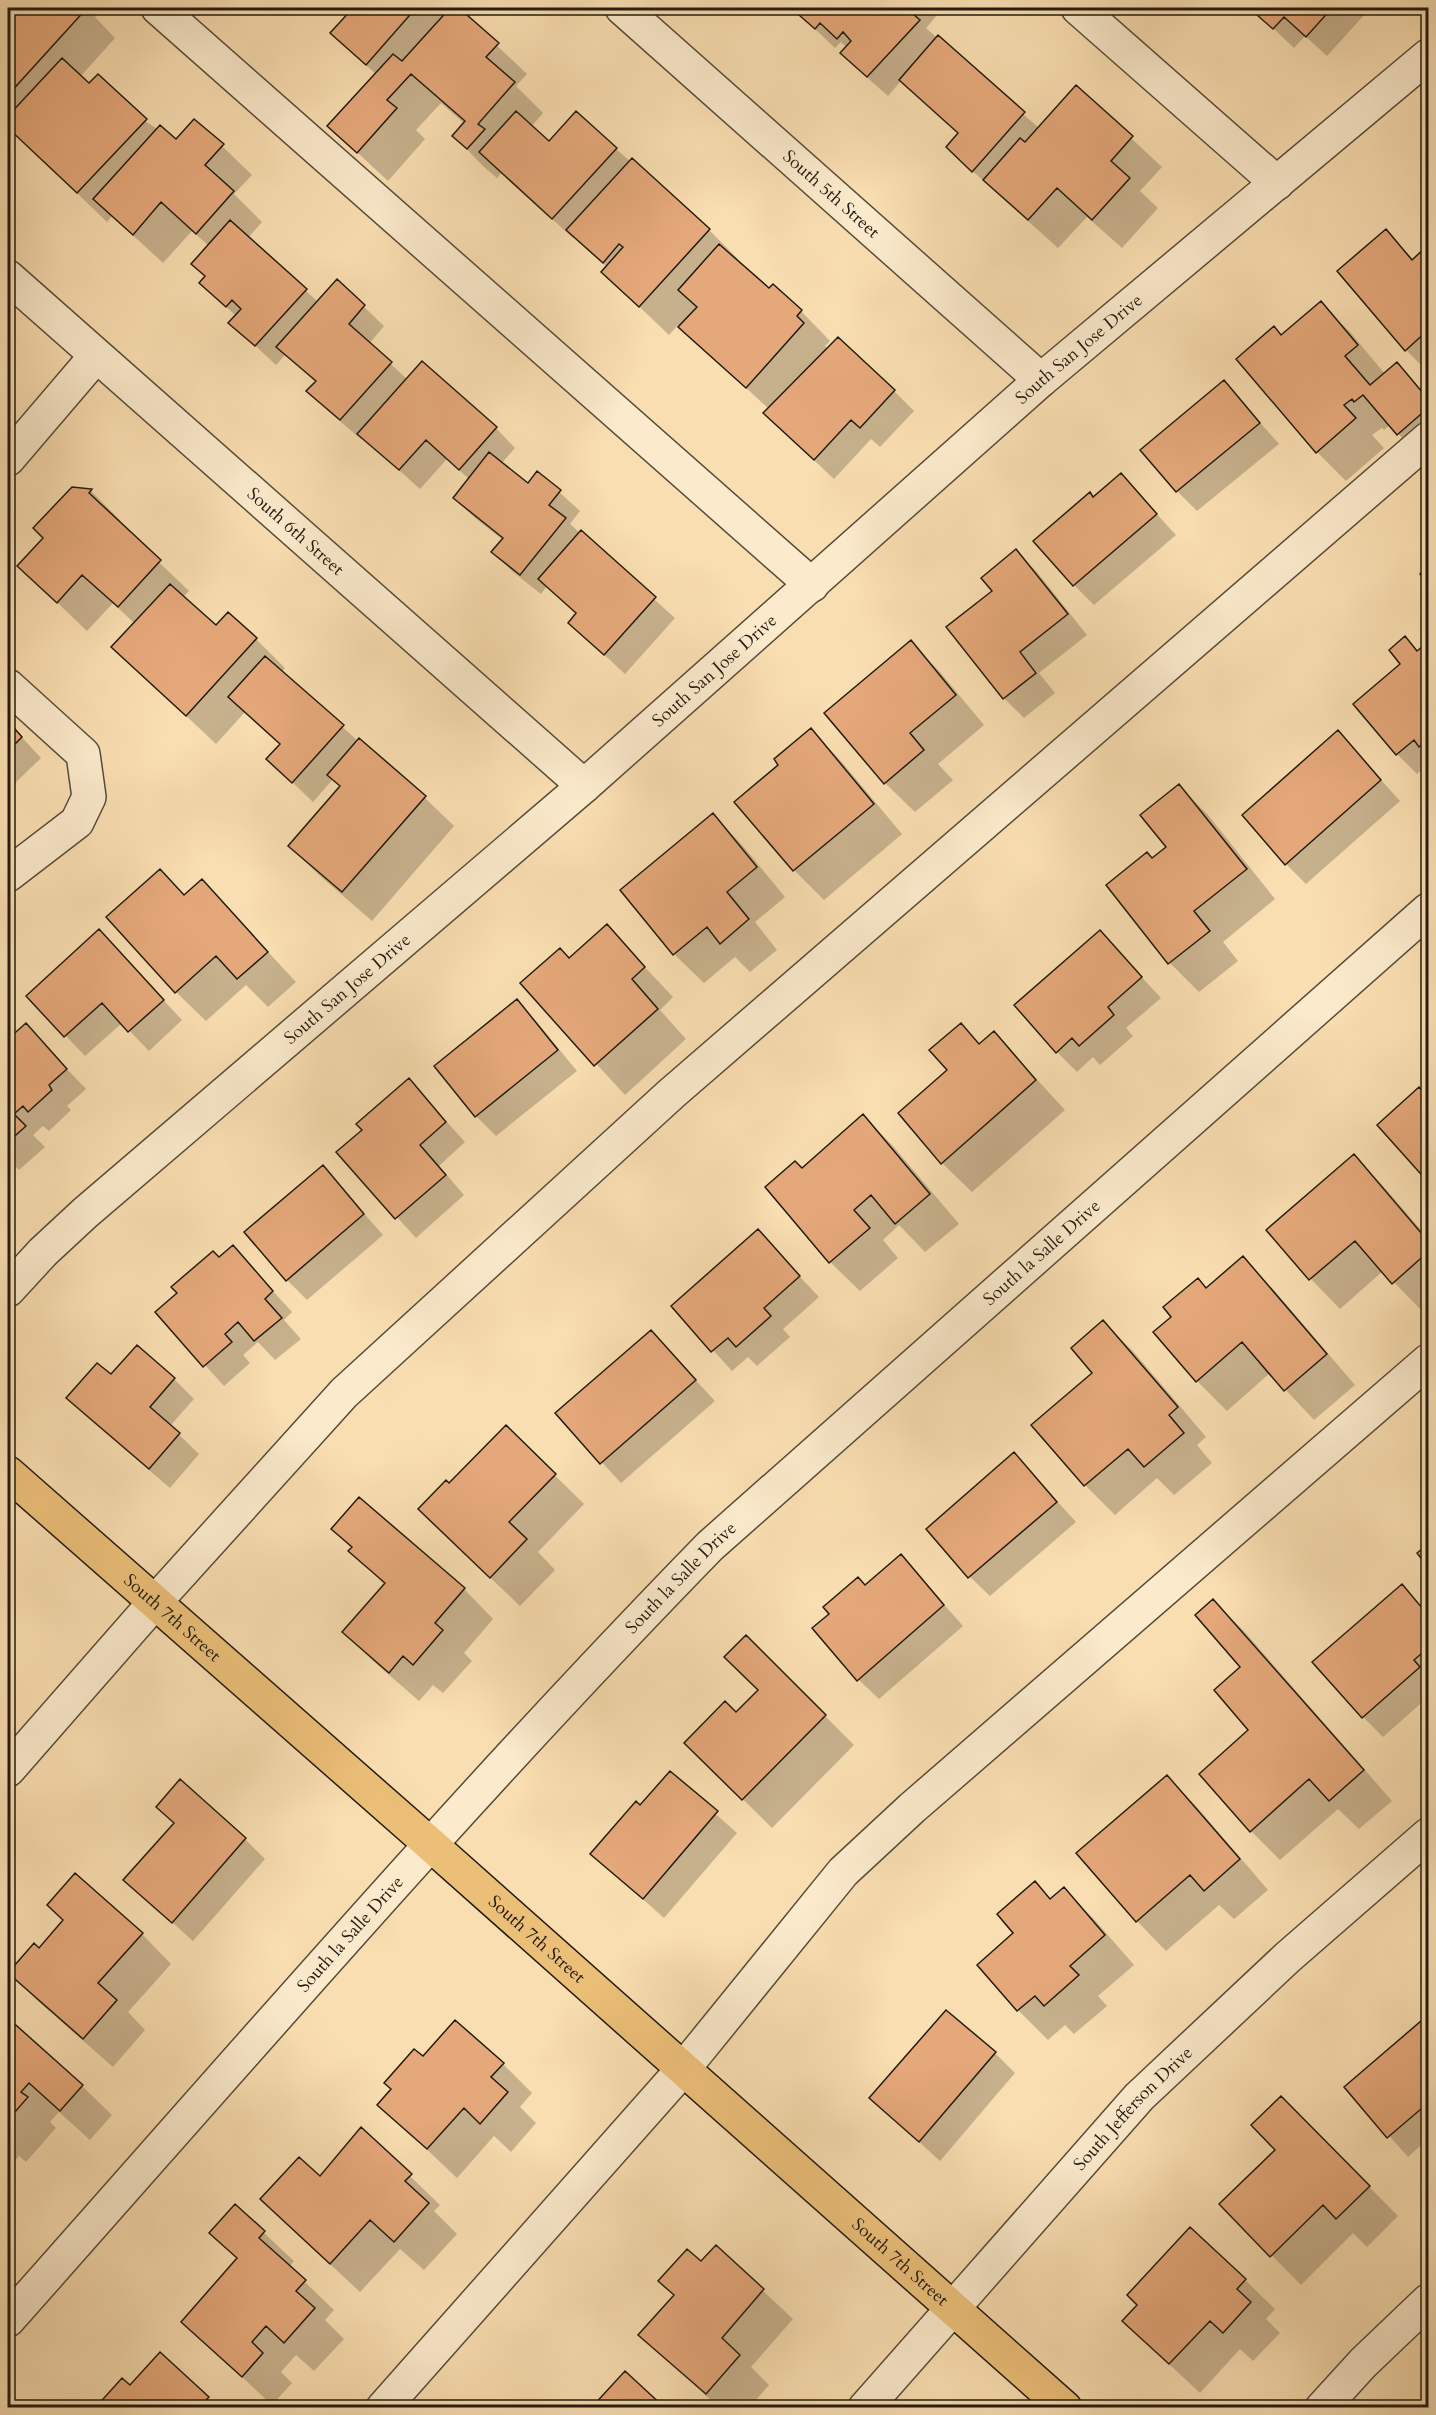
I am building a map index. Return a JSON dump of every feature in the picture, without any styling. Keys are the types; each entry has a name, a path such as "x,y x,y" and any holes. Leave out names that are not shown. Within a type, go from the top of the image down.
{"main road":[{"name":"South 7th Street","path":"8,1473 684,2068 1065,2408"}],"street":[{"path":"158,8 812,585"},
{"name":"South 5th Street","path":"622,8 1041,380"},
{"path":"1078,8 1277,183"},
{"name":"South San Jose Drive","path":"8,1290 43,1252 85,1213 584,786 1041,380 1428,56"},
{"name":"South 6th Street","path":"8,277 584,786"},
{"path":"8,459 96,356"},
{"path":"8,1770 155,1602 344,1394 671,1094 1428,440"},
{"path":"8,686 83,754 89,797 77,822 8,875"},
{"name":"South la Salle Drive","path":"8,2320 430,1844 604,1654 710,1546 1428,910"},
{"path":"383,2408 684,2068 843,1872 912,1808 1428,1361"},
{"name":"South Jefferson Drive","path":"865,2408 1139,2097 1288,1957 1428,1835"},
{"path":"1322,2408 1363,2363 1428,2301"}],"building":[{"path":"8,8 87,8 8,95"},
{"path":"353,8 416,8 366,65 330,33"},
{"path":"450,8 459,8 499,43 486,57 515,82 478,124 485,129 467,149 452,136 465,121 411,74 387,100 397,108 357,153 327,126 393,54 402,61"},
{"path":"791,8 906,8 920,20 867,77 840,53 851,41 843,32 837,39 820,23 815,29"},
{"path":"1249,8 1332,8 1306,37 1284,17 1273,29"},
{"path":"938,35 1025,112 972,172 946,147 958,133 899,80"},
{"path":"62,58 89,83 98,74 147,119 77,193 8,128 8,116"},
{"path":"1076,85 1133,136 1111,161 1130,178 1092,220 1057,188 1028,220 983,180 1020,138 1025,142"},
{"path":"516,111 549,141 576,111 617,148 552,219 479,152"},
{"path":"194,119 224,144 205,165 234,191 196,234 161,202 133,235 93,199 160,125 176,139"},
{"path":"632,158 710,229 639,307 601,272 623,247 619,244 603,263 566,230"},
{"path":"230,220 307,289 255,346 228,323 241,309 232,300 226,307 199,283 205,276 191,264"},
{"path":"1386,229 1412,260 1428,245 1428,330 1405,351 1337,271"},
{"path":"719,244 769,288 773,284 802,310 797,316 804,323 746,388 678,327 697,307 678,290"},
{"path":"337,279 365,305 349,324 392,362 340,420 306,391 316,381 276,347"},
{"path":"1321,301 1358,345 1345,356 1370,385 1397,362 1428,399 1428,408 1397,435 1363,395 1354,402 1352,399 1344,405 1356,418 1316,453 1236,359 1274,326 1281,335"},
{"path":"838,337 895,390 860,428 851,420 814,460 763,413"},
{"path":"422,361 497,427 459,470 426,440 399,470 357,434"},
{"path":"1224,380 1260,423 1176,492 1140,450"},
{"path":"489,452 528,483 537,471 561,490 549,505 566,518 520,575 491,552 503,538 453,498"},
{"path":"1121,473 1157,514 1073,586 1033,541 1090,492 1093,497"},
{"path":"72,487 92,489 89,493 161,560 118,607 82,575 57,603 17,566 43,538 33,528"},
{"path":"581,530 656,597 604,655 568,623 576,613 538,579"},
{"path":"1016,549 1068,614 1020,652 1036,673 1003,699 946,627 992,591 981,578"},
{"path":"1428,566 1428,583 1420,574"},
{"path":"170,584 216,625 228,612 257,638 186,716 111,647"},
{"path":"1405,636 1417,651 1428,642 1428,739 1419,747 1414,740 1396,755 1353,704 1400,664 1389,650"},
{"path":"911,640 956,695 910,733 924,750 884,784 824,713"},
{"path":"265,656 344,725 292,783 266,759 280,744 228,697"},
{"path":"8,721 22,737 8,751"},
{"path":"811,728 874,804 793,871 734,802 778,765 774,759"},
{"path":"1338,730 1381,780 1285,865 1242,815"},
{"path":"359,738 426,796 342,892 288,846 340,786 327,775"},
{"path":"1179,784 1247,869 1194,911 1210,931 1168,964 1106,885 1147,852 1152,858 1166,847 1140,815"},
{"path":"713,813 757,867 727,892 749,919 720,944 707,927 673,955 620,890"},
{"path":"160,869 184,895 202,879 268,952 237,979 216,956 175,993 106,917"},
{"path":"607,924 645,967 632,979 658,1009 594,1066 520,983 560,948 569,958"},
{"path":"99,929 164,1000 128,1032 102,1003 64,1037 26,996"},
{"path":"1100,930 1142,977 1108,1007 1114,1015 1079,1046 1072,1038 1056,1053 1014,1005"},
{"path":"517,999 558,1050 475,1117 434,1066"},
{"path":"26,1023 67,1069 49,1085 52,1090 28,1112 23,1106 14,1114 26,1126 8,1142 8,1039"},
{"path":"961,1023 979,1044 994,1031 1036,1080 941,1164 898,1113 947,1070 929,1050"},
{"path":"409,1078 446,1122 420,1145 446,1175 395,1219 336,1152 362,1130 356,1124"},
{"path":"1419,1087 1428,1097 1428,1182 1377,1125"},
{"path":"863,1114 930,1194 895,1224 871,1195 854,1210 870,1228 829,1263 765,1187 795,1161 802,1168"},
{"path":"1354,1154 1428,1241 1428,1252 1392,1284 1355,1241 1309,1280 1266,1230"},
{"path":"323,1165 364,1214 286,1281 244,1232"},
{"path":"758,1229 800,1276 764,1308 771,1316 736,1347 728,1338 711,1352 671,1306"},
{"path":"233,1245 273,1291 265,1299 282,1318 254,1341 238,1322 225,1334 232,1342 203,1367 155,1312 177,1293 171,1287 213,1251 219,1257"},
{"path":"1243,1256 1327,1354 1284,1391 1242,1342 1196,1382 1153,1332 1171,1317 1163,1307 1198,1278 1206,1288"},
{"path":"1103,1320 1178,1407 1169,1415 1184,1433 1144,1467 1128,1449 1084,1486 1031,1425 1092,1373 1071,1348"},
{"path":"651,1330 696,1380 600,1464 555,1413"},
{"path":"137,1345 175,1378 150,1407 180,1433 149,1469 66,1398 97,1363 111,1374"},
{"path":"506,1425 556,1474 509,1522 527,1539 490,1578 418,1509 446,1480 449,1483"},
{"path":"1014,1452 1057,1502 968,1578 926,1529"},
{"path":"359,1497 465,1588 435,1623 443,1630 413,1665 403,1656 389,1673 342,1632 385,1583 348,1551 352,1547 331,1529"},
{"path":"1428,1544 1428,1567 1417,1553"},
{"path":"901,1554 944,1605 857,1681 812,1628 829,1614 823,1607 858,1577 865,1585"},
{"path":"1402,1584 1428,1615 1428,1648 1414,1660 1420,1667 1362,1718 1312,1662"},
{"path":"1213,1599 1364,1770 1329,1801 1309,1779 1250,1832 1199,1774 1248,1730 1214,1690 1240,1667 1195,1615"},
{"path":"746,1635 826,1715 742,1800 684,1743 725,1701 736,1712 758,1690 724,1657"},
{"path":"670,1771 718,1811 643,1899 590,1854 636,1801 640,1805"},
{"path":"1167,1775 1240,1859 1204,1891 1190,1875 1136,1922 1076,1853"},
{"path":"180,1779 246,1838 172,1923 123,1880 174,1823 156,1807"},
{"path":"75,1873 143,1933 98,1983 117,2000 83,2039 8,1973 34,1943 39,1948 63,1920 47,1905"},
{"path":"1035,1881 1050,1899 1064,1887 1105,1935 1070,1966 1079,1975 1044,2006 1035,1996 1017,2011 977,1965 1013,1933 997,1914"},
{"path":"946,2010 996,2052 919,2142 869,2098"},
{"path":"1428,2015 1428,2103 1387,2138 1344,2087"},
{"path":"8,2018 83,2085 60,2111 29,2083 21,2092 28,2097 8,2120"},
{"path":"455,2020 504,2063 491,2077 508,2092 480,2124 464,2108 427,2149 377,2105 391,2089 384,2083 414,2049 423,2056"},
{"path":"1281,2096 1370,2186 1336,2219 1323,2205 1270,2257 1219,2204 1275,2150 1251,2125"},
{"path":"361,2127 412,2174 405,2181 429,2203 394,2242 370,2220 330,2264 260,2199 299,2157 320,2176"},
{"path":"235,2204 265,2231 259,2238 306,2280 296,2291 315,2308 284,2343 266,2326 252,2342 263,2353 242,2377 181,2322 237,2258 209,2233"},
{"path":"1190,2227 1246,2279 1237,2289 1251,2302 1223,2333 1210,2321 1169,2364 1122,2321 1137,2305 1127,2295"},
{"path":"716,2245 764,2289 722,2338 740,2355 706,2394 638,2335 674,2295 658,2281 687,2249 701,2261"},
{"path":"160,2352 209,2397 200,2406 202,2408 95,2408 122,2378 130,2385"},
{"path":"625,2371 665,2408 591,2408"}]}
